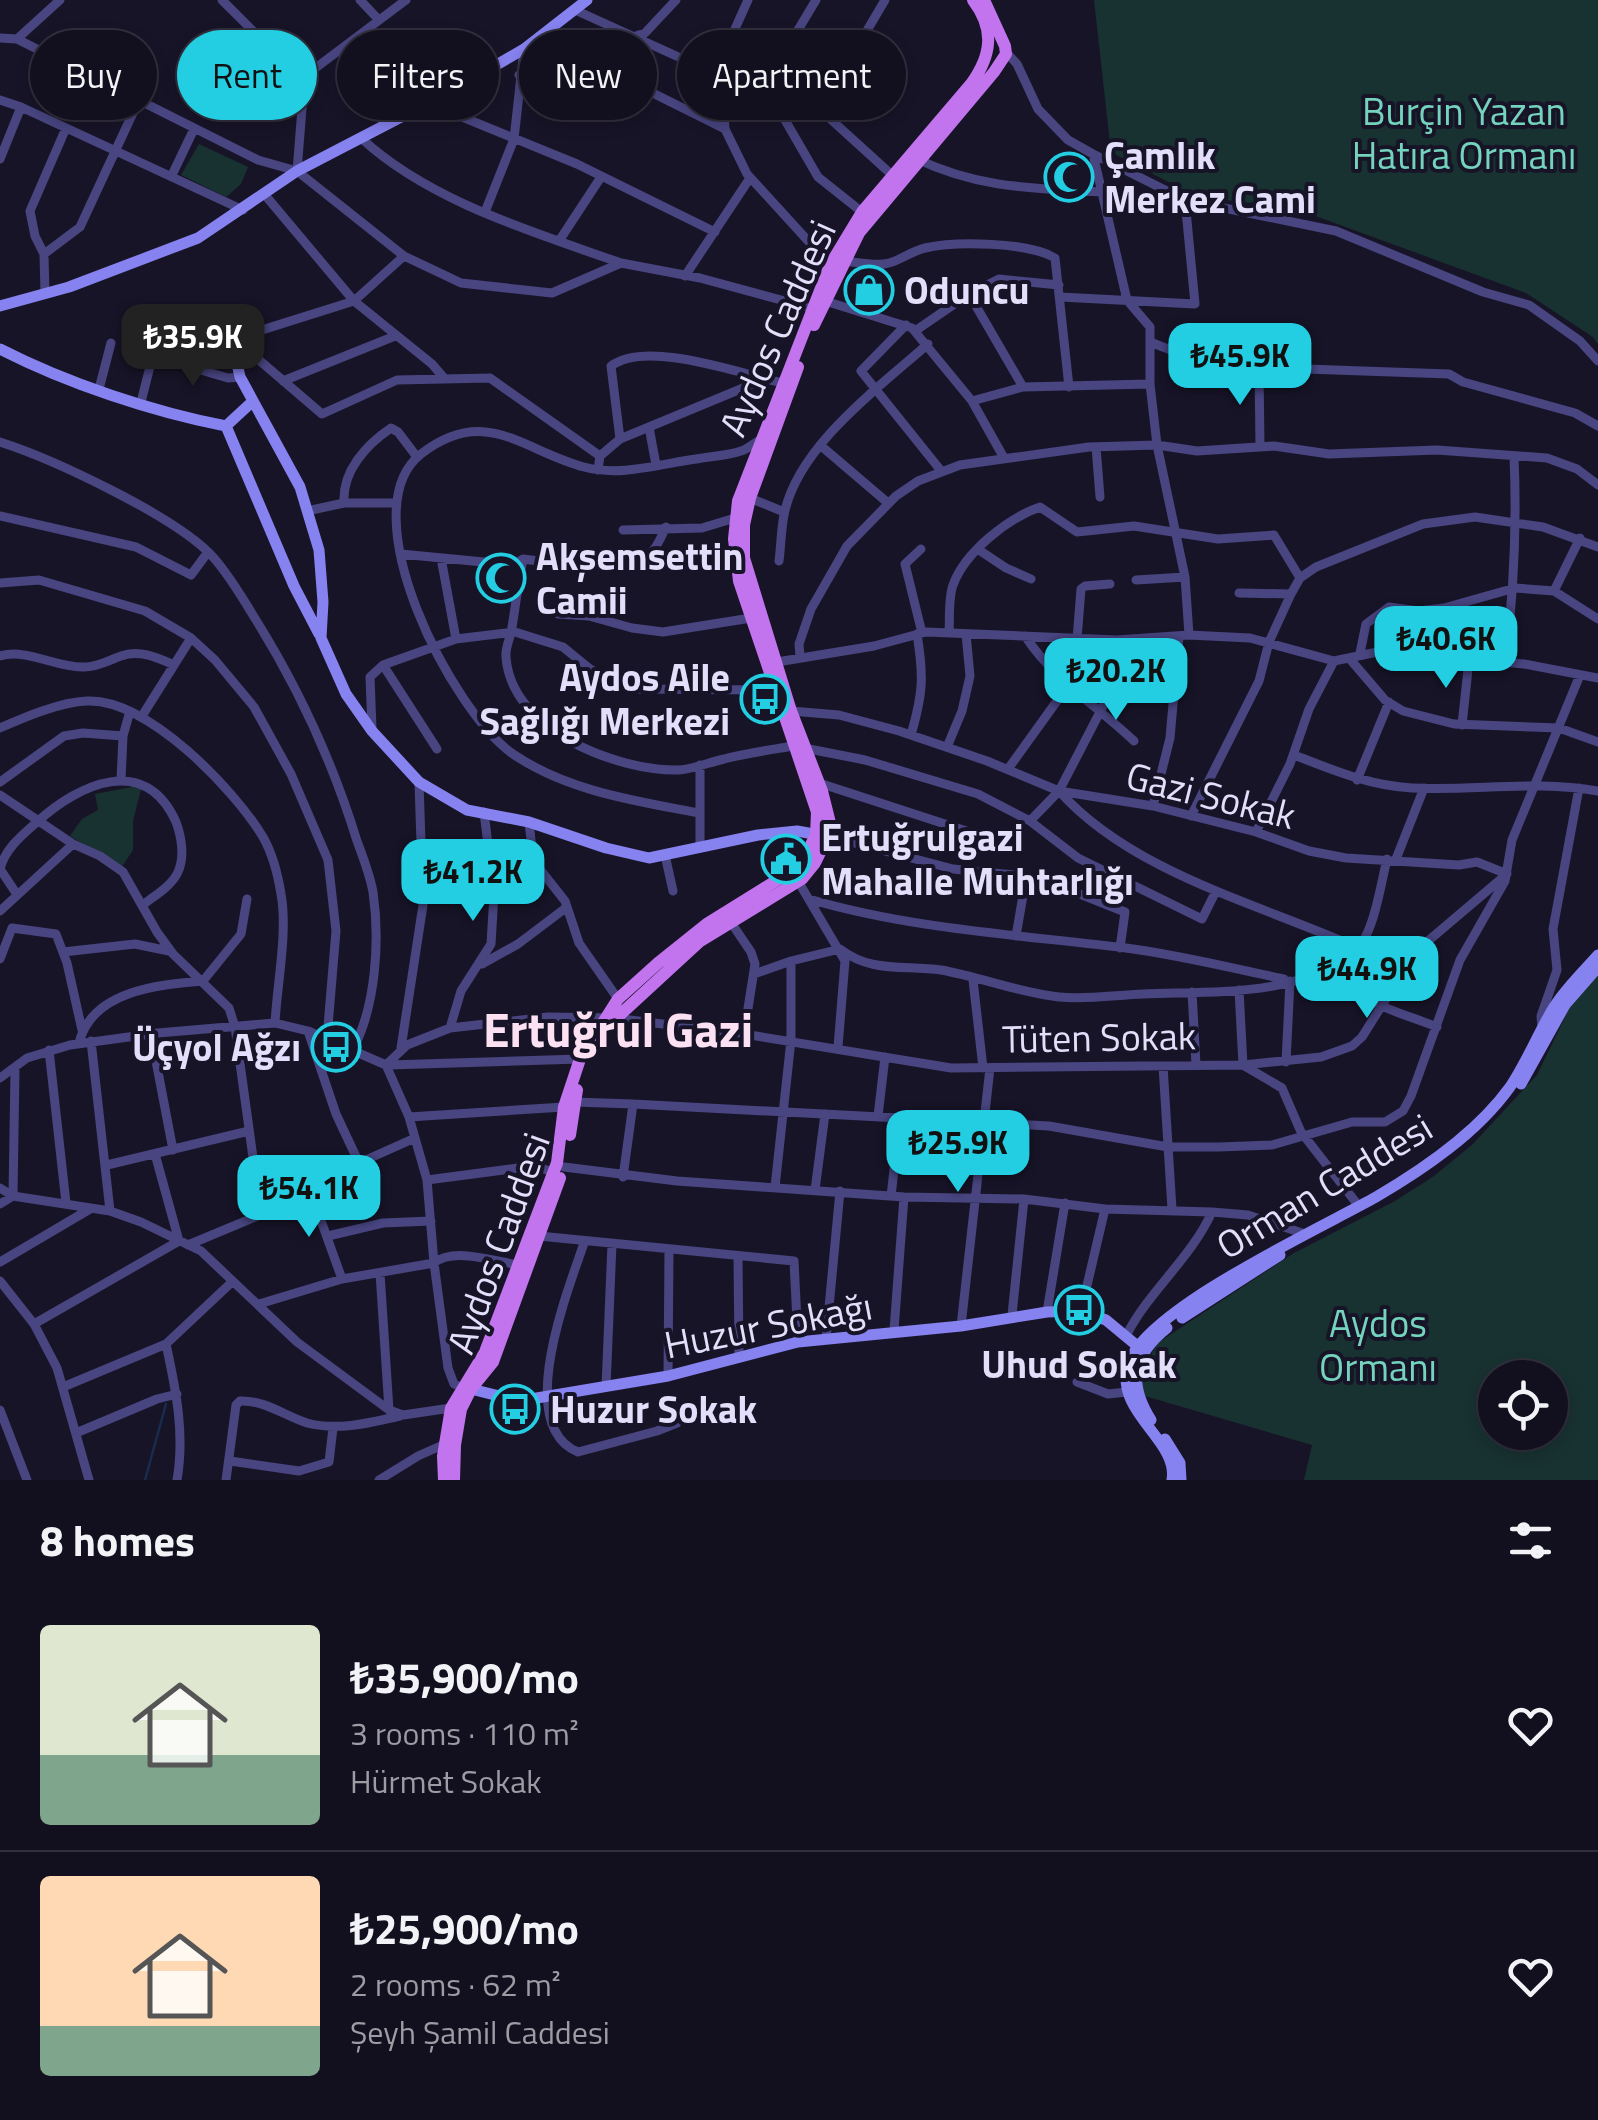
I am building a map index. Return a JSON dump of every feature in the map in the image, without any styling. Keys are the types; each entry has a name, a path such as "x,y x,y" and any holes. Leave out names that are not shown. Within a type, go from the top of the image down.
{"main road":[{"path":"972,0 998,52"},
{"path":"984,0 998,52"},
{"name":"Aydos Caddesi","path":"836,263 998,52"},
{"name":"Aydos Caddesi","path":"454,1480 458,1424 468,1385 493,1362 540,1236 558,1170 580,1059 610,1018 698,942 798,881 816,863 828,810 775,690 746,568 744,525 750,498 836,263 862,212 892,175 915,157"},
{"name":"Aydos Caddesi","path":"569,1105 618,999 708,923 800,866 822,835 791,711 751,618 735,561 735,518 743,484 819,306"},
{"name":"Aydos Caddesi","path":"444,1480 444,1444 451,1408 485,1352 558,1170"}],"street":[{"path":"17,38 60,0"},
{"path":"222,0 252,30"},
{"path":"360,0 379,20"},
{"path":"317,67 406,0"},
{"path":"550,30 587,0"},
{"path":"649,30 676,0"},
{"path":"735,30 748,0"},
{"path":"798,30 816,0"},
{"path":"867,30 885,0"},
{"path":"575,10 614,30"},
{"path":"0,38 17,38 30,45"},
{"path":"998,52 1017,64 1038,109 1068,140 1093,154 1185,200 1290,220 1361,240 1483,292 1530,305 1580,340 1598,361"},
{"path":"485,212 514,139 519,86"},
{"path":"657,94 724,129"},
{"path":"0,100 243,210"},
{"path":"0,159 21,107"},
{"path":"157,111 258,160 296,171 404,256 461,283 552,293 622,263"},
{"path":"44,254 80,227 130,120"},
{"path":"296,171 301,120"},
{"path":"0,306 45,294 198,238 265,196 296,171 395,120"},
{"path":"469,120 715,232"},
{"path":"724,120 724,129 750,178 836,263 887,264 924,248 1004,246 1045,252 1055,258 1069,386"},
{"path":"784,120 818,177 862,212"},
{"path":"832,120 892,175"},
{"path":"45,294 44,254 34,236 30,212 66,128"},
{"path":"172,175 194,129"},
{"path":"361,138 387,162 485,212 558,241 622,263 911,328 972,401 1004,458"},
{"path":"1093,154 1127,300 1150,327 1150,384 1157,446 1185,577 1184,636 1170,738 1153,806"},
{"path":"915,157 960,178 1000,186 1102,192"},
{"path":"558,241 601,177"},
{"path":"685,276 750,178"},
{"path":"265,196 354,302 444,378"},
{"path":"1060,297 1194,304 1185,200"},
{"path":"231,336 354,302 404,256"},
{"path":"942,472 861,371 911,328 999,280 1059,285"},
{"path":"969,294 1023,388"},
{"path":"231,336 240,377 300,487 320,550 321,638"},
{"path":"231,336 322,414 397,380 490,378 600,456"},
{"path":"282,381 395,336"},
{"path":"1150,342 1194,360 1259,368 1449,374 1463,382 1575,413 1598,426"},
{"path":"99,389 110,343"},
{"path":"141,402 156,343"},
{"path":"779,562 784,512 806,463 877,389 928,344"},
{"path":"0,350 64,380 202,424 226,426 254,401"},
{"path":"153,356 228,378 240,377"},
{"path":"620,439 611,366 622,357 671,358 783,383"},
{"path":"1259,368 1260,447"},
{"path":"598,470 600,456 620,439 765,380"},
{"path":"972,401 1023,388 1150,384"},
{"path":"226,426 294,586 346,694 372,731 419,782 467,810 529,822 649,858 797,831 953,868 1052,883 1125,912 1120,948"},
{"path":"649,427 656,465"},
{"path":"344,503 350,471 391,428 416,457"},
{"path":"699,813 598,792 540,770 515,756 485,728 432,649 402,554 395,503 416,457 446,440 485,431 502,433 568,462 619,472 742,451 760,440"},
{"path":"0,442 82,476 182,529 208,552 235,587 292,678 344,796 373,889 373,966 359,1037 353,1049"},
{"path":"820,446 888,503"},
{"path":"800,658 799,644 826,580 847,546 888,503 918,481 1004,458 1096,447 1157,446 1197,451 1274,446 1313,454 1437,450 1563,462 1598,484"},
{"path":"1096,447 1100,498"},
{"path":"1505,663 1515,588 1514,456"},
{"path":"750,498 784,512"},
{"path":"307,511 344,503 395,503"},
{"path":"949,633 953,586 979,550 1024,512 1040,508 1077,532 1134,526 1232,540 1274,535 1300,578"},
{"path":"0,516 136,547 190,574 208,552"},
{"path":"623,530 702,528 735,518"},
{"path":"1191,816 1259,681 1269,642 1291,594 1300,578 1316,566 1423,524 1474,518 1580,538 1598,547"},
{"path":"523,558 561,565 630,563 652,552 666,527"},
{"path":"1554,591 1580,538"},
{"path":"911,735 924,676 905,564 921,548"},
{"path":"979,550 1030,579"},
{"path":"402,554 514,566 523,558"},
{"path":"442,558 456,638"},
{"path":"523,558 512,633 505,654 512,683 522,704 540,723 575,743 614,758 665,770 685,770 799,747 865,760 978,794 1030,821 1078,858 1202,919 1216,891"},
{"path":"1136,580 1185,577"},
{"path":"0,582 39,580 145,611 191,638 254,707 292,774 328,860 336,932 327,1038"},
{"path":"1078,639 1081,589 1110,584"},
{"path":"1360,653 1366,624 1381,610 1394,607 1419,612 1444,608 1515,588 1554,591 1598,619"},
{"path":"1239,593 1291,594"},
{"path":"558,614 589,616 663,632 751,618"},
{"path":"372,731 370,676 383,665 456,638 512,633 552,642 590,668 637,690 775,690"},
{"path":"771,663 874,646 919,634 1117,640 1184,636 1269,642 1334,661 1382,651 1505,663 1598,678"},
{"path":"947,747 962,711 970,676 966,634"},
{"path":"1025,636 1067,687 1101,710 1134,741"},
{"path":"142,716 191,638"},
{"path":"1030,821 1059,790 1114,685 1117,640"},
{"path":"0,656 27,656 84,667 129,654 154,656 174,665"},
{"path":"1349,658 1389,702 1404,711 1462,725 1560,728 1598,742"},
{"path":"1462,725 1469,660"},
{"path":"1256,832 1334,661"},
{"path":"383,665 437,750"},
{"path":"409,1118 633,1104 1049,1126 1168,1146 1272,1145 1352,1122 1385,1122 1403,1112 1460,960 1507,874 1512,840 1580,675"},
{"path":"1008,770 1067,687"},
{"path":"0,728 87,701 130,711 176,740 226,792 263,837 276,868 282,897 275,1024"},
{"path":"1358,780 1389,702"},
{"path":"122,780 123,736 130,711"},
{"name":"Gazi Sokak","path":"791,711 839,715 947,747 1059,790 1153,806 1256,832 1309,851 1346,858 1459,865 1477,862 1507,874"},
{"path":"0,782 64,736 123,736"},
{"path":"1294,755 1358,780 1424,788 1536,784 1598,791"},
{"path":"700,764 700,846"},
{"path":"16,893 0,869 3,854 38,820 82,790 122,780 138,782 160,796 180,832 182,854 177,874 143,905"},
{"path":"401,1051 424,904 419,782"},
{"path":"819,784 990,839"},
{"path":"840,949 855,960 884,968 944,971 1062,998 1240,990 1290,981 1333,966 1358,948 1424,788"},
{"path":"1546,1029 1540,1016 1557,970 1553,929 1579,788"},
{"path":"1059,790 1082,817 1110,836 1216,891 1358,948"},
{"path":"0,795 123,872 170,951 229,1008 236,1027 254,1164 267,1212"},
{"path":"450,1028 461,991 490,944 494,894 484,812"},
{"path":"529,822 539,868 566,907 579,944 618,999"},
{"path":"0,911 73,844"},
{"path":"664,856 674,891"},
{"name":"Tüten Sokak","path":"386,1065 407,1045 450,1028 548,1017 610,1018 744,1034 950,1068 1286,1062 1352,1046 1428,941 1507,874"},
{"path":"1016,936 1026,878"},
{"path":"798,881 840,949 846,974 838,1047"},
{"path":"79,1044 85,1024 108,1000 180,983 203,982 241,934 248,899"},
{"path":"809,899 889,920 1120,948 1208,962 1290,981"},
{"path":"479,966 518,944 566,907"},
{"path":"730,921 751,952 754,974 744,1034"},
{"path":"0,959 12,928 56,934 82,1032"},
{"path":"63,952 135,944 170,951"},
{"path":"754,974 840,949"},
{"name":"Orman Caddesi","path":"1140,1348 1300,1243 1394,1195 1462,1146 1521,1084 1558,1001 1598,955"},
{"path":"775,1188 785,1111 791,961"},
{"path":"1333,966 1348,987 1437,1027"},
{"name":"Orman Caddesi","path":"1140,1348 1191,1303 1302,1234 1415,1172 1474,1125 1506,1092 1546,1029 1598,967"},
{"path":"961,1326 986,1123 987,1068 973,980"},
{"path":"1286,1062 1290,981"},
{"path":"1240,990 1243,1065 1282,1088 1304,1136 1358,1206"},
{"path":"1192,992 1196,1066"},
{"path":"0,1078 27,1058 91,1041 275,1024 327,1038 386,1065 580,1059"},
{"path":"308,1031 336,1114 360,1163"},
{"path":"151,1035 173,1150"},
{"path":"91,1041 110,1212"},
{"path":"49,1050 66,1203"},
{"path":"878,1116 885,1057"},
{"path":"386,1065 409,1118 427,1180 448,1368 468,1385"},
{"path":"1163,1066 1172,1210"},
{"path":"13,1196 15,1070"},
{"path":"624,1177 633,1104"},
{"path":"815,1190 825,1114"},
{"path":"892,1196 900,1118"},
{"path":"0,1130 14,1130"},
{"path":"107,1165 250,1131"},
{"path":"34,1324 183,1243 267,1212 416,1138"},
{"path":"154,1154 183,1243"},
{"path":"427,1180 534,1166 624,1177 892,1196 978,1196 1105,1210 1212,1212 1248,1216 1302,1234"},
{"path":"0,1188 13,1196 110,1212 141,1222 200,1251 298,1342 389,1410 403,1416"},
{"path":"310,1190 342,1279"},
{"path":"826,1339 840,1191"},
{"path":"0,1204 13,1196"},
{"path":"894,1330 904,1196"},
{"path":"1012,1316 1024,1199"},
{"path":"1046,1312 1065,1203"},
{"path":"0,1262 90,1209"},
{"path":"1081,1311 1105,1210"},
{"path":"1127,1334 1141,1308 1184,1258 1212,1212"},
{"path":"328,1236 382,1222 431,1221"},
{"path":"540,1236 794,1261 798,1342"},
{"path":"584,1243 549,1354 546,1397 553,1422 566,1444 578,1452 657,1432 677,1423"},
{"path":"606,1387 612,1244"},
{"path":"668,1376 669,1250"},
{"path":"259,1304 342,1279 434,1263 442,1256 518,1265"},
{"path":"738,1257 739,1355"},
{"path":"380,1273 389,1410"},
{"path":"0,1281 34,1324 64,1387 90,1480"},
{"path":"64,1387 166,1344 232,1282"},
{"name":"Huzur Sokağı","path":"468,1385 519,1401 668,1376 798,1342 961,1326 1046,1312 1081,1311 1106,1320 1140,1348"},
{"path":"166,1344 177,1394 182,1454 177,1480"},
{"path":"1140,1348 1126,1370 1128,1392 1134,1408 1182,1470 1181,1480"},
{"path":"1140,1348 1136,1391 1173,1458 1172,1480"},
{"path":"1077,1382 1108,1394 1128,1392"},
{"path":"76,1432 177,1394"},
{"path":"226,1480 236,1405 240,1401 333,1428 451,1408"},
{"path":"0,1410 27,1480"},
{"path":"230,1461 296,1475 329,1462 333,1428"},
{"path":"0,1447 13,1442"},
{"path":"378,1480 444,1444"}],"green space":[{"name":"Burçin Yazan Hatıra Ormanı","path":"1094,0 1598,0 1598,344 1526,293 1291,207 1197,197 1111,152"},
{"path":"199,144 248,167 241,184 226,197 181,175"},
{"path":"141,789 133,821 133,850 121,868 70,836 82,819 98,810 95,794"},
{"name":"Aydos Ormanı","path":"1598,975 1598,1480 1304,1480 1312,1445 1145,1396 1140,1384 1144,1365 1159,1342 1294,1253 1395,1201 1434,1176 1473,1144 1537,1075 1570,1007"}],"waterway":[{"path":"145,1480 166,1404"}],"place":[{"name":"Çamlık Merkez Cami","path":"1069,177"},
{"name":"Oduncu","path":"869,290"},
{"name":"Akşemsettin Camii","path":"501,578"},
{"name":"Aydos Aile Sağlığı Merkezi","path":"765,699"},
{"name":"Ertuğrulgazi Mahalle Muhtarlığı","path":"786,859"},
{"name":"Üçyol Ağzı","path":"336,1047"},
{"name":"Uhud Sokak","path":"1079,1310"},
{"name":"Huzur Sokak","path":"515,1409"}],"district":[{"name":"Ertuğrul Gazi","path":"618,1029"}]}
